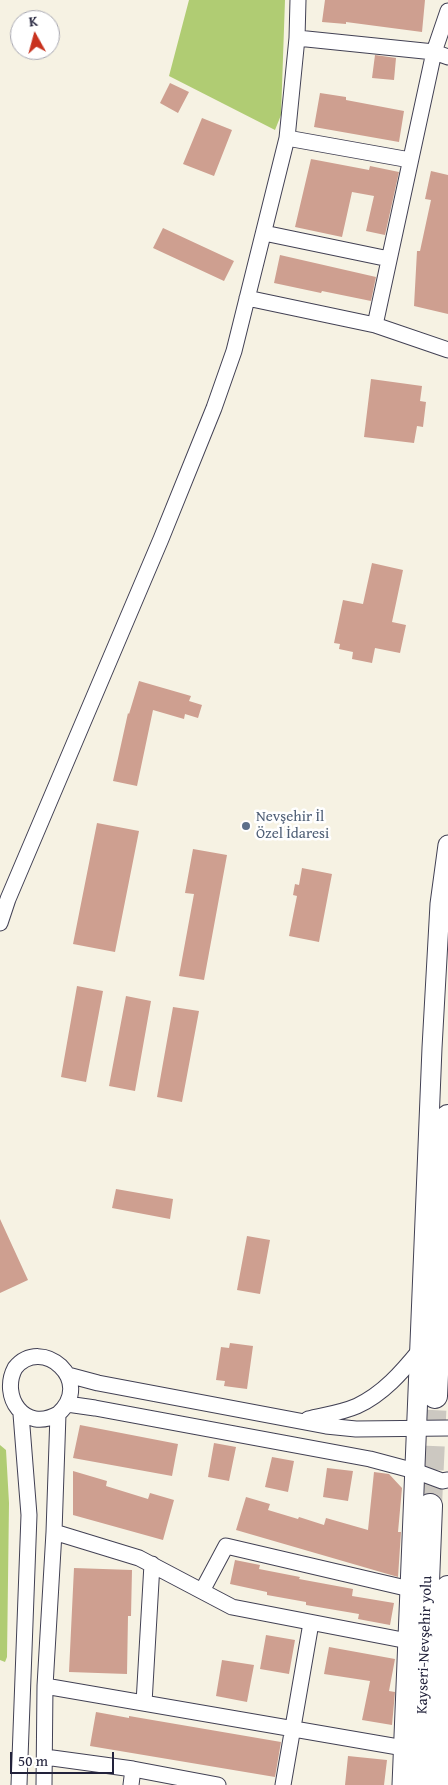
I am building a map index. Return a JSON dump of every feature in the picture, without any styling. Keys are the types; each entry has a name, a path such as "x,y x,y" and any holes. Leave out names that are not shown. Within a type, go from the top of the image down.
{"highway":[{"path":"435,1396 448,1117"},
{"name":"Kayseri-Nevşehir yolu","path":"419,1785 430,1506"},
{"name":"Kayseri-Nevşehir yolu","path":"440,1785 448,1588"}],"street":[{"path":"0,923 8,900 161,539 214,408 234,351 287,138 297,38 298,0"},
{"path":"375,325 410,160 441,55 448,11"},
{"path":"297,38 441,55"},
{"path":"287,138 410,160"},
{"path":"264,233 389,259"},
{"path":"247,298 375,325 448,350"},
{"path":"402,1785 432,1048 440,904 448,846"},
{"path":"299,1421 341,1411 358,1405 379,1393 395,1379 420,1350"},
{"path":"19,1785 29,1515 9,1398 8,1387 10,1377 8,1369 33,1357 44,1357 54,1360 68,1375 71,1390 63,1409 54,1532 45,1686 44,1785"},
{"path":"68,1375 98,1383 299,1421 356,1429 448,1428"},
{"path":"11,1410 30,1419 40,1420 50,1419 63,1409 105,1410 346,1455 415,1471 442,1481 448,1480"},
{"path":"54,1532 124,1552 152,1564 232,1607 408,1641"},
{"path":"202,1591 226,1546 410,1589"},
{"path":"144,1703 152,1564"},
{"path":"283,1785 311,1623"},
{"path":"45,1686 404,1748"},
{"path":"45,1757 133,1769 218,1785"},
{"path":"131,1785 133,1769"}],"green space":[{"path":"189,0 285,0 281,115 275,130 169,76"},
{"path":"0,1445 6,1450 9,1503 7,1657 5,1662 0,1660"}],"building":[{"path":"325,0 425,0 422,32 346,22 346,24 322,22"},
{"path":"375,55 396,58 394,80 372,78"},
{"path":"170,83 189,92 178,113 160,103"},
{"path":"320,93 346,97 346,100 404,111 399,142 314,127"},
{"path":"202,118 232,130 214,176 183,164"},
{"path":"311,159 369,170 370,166 399,172 385,235 366,231 374,196 352,192 342,237 295,227"},
{"path":"431,171 448,175 448,314 414,306 417,251 420,251 431,200 425,199"},
{"path":"163,228 234,261 224,281 153,248"},
{"path":"280,255 376,277 371,301 274,283"},
{"path":"371,379 422,386 420,401 426,402 423,427 417,426 414,443 364,437"},
{"path":"372,563 403,570 392,622 406,625 400,653 375,648 372,663 352,659 353,652 339,649 340,644 334,643 343,600 363,604"},
{"path":"139,681 191,696 189,701 202,705 198,718 185,714 184,719 153,710 137,786 113,781 128,713"},
{"path":"97,823 139,831 115,952 73,944"},
{"path":"193,849 227,855 204,980 179,976 194,894 185,893"},
{"path":"302,868 332,874 319,942 289,936 297,896 293,895 295,884 299,885"},
{"path":"77,986 103,991 86,1082 61,1077"},
{"path":"126,996 151,1001 135,1091 109,1086"},
{"path":"173,1007 199,1011 182,1102 157,1097"},
{"path":"116,1189 173,1199 170,1219 112,1208"},
{"path":"0,1219 28,1280 0,1293"},
{"path":"247,1236 270,1240 260,1294 237,1290"},
{"path":"230,1343 253,1346 247,1389 224,1386 225,1381 216,1380 221,1347 229,1348"},
{"path":"80,1425 178,1444 172,1476 73,1458"},
{"path":"214,1443 236,1447 229,1481 208,1477"},
{"path":"272,1457 294,1461 288,1492 265,1487"},
{"path":"327,1468 353,1471 348,1501 323,1497"},
{"path":"73,1471 107,1481 106,1486 148,1499 150,1493 174,1500 163,1540 73,1515"},
{"path":"374,1472 389,1474 402,1488 398,1532 401,1532 398,1577 236,1530 246,1497 270,1504 268,1510 298,1519 299,1517 324,1525 326,1518 368,1530"},
{"path":"235,1560 260,1565 259,1569 300,1577 299,1579 353,1589 352,1596 394,1603 390,1625 358,1619 359,1614 306,1605 306,1602 267,1595 267,1592 230,1584"},
{"path":"74,1568 132,1570 131,1616 128,1616 127,1674 69,1672"},
{"path":"266,1635 295,1640 289,1674 260,1669"},
{"path":"329,1647 395,1659 389,1691 395,1692 392,1725 362,1720 370,1681 324,1674"},
{"path":"222,1660 254,1665 247,1702 216,1696"},
{"path":"96,1712 281,1742 275,1777 90,1746"},
{"path":"348,1756 387,1760 384,1785 345,1785"}],"tunnel":[{"path":"430,1506 435,1396"}],"place":[{"name":"Nevşehir İl Özel İdaresi","path":"246,826"}]}
